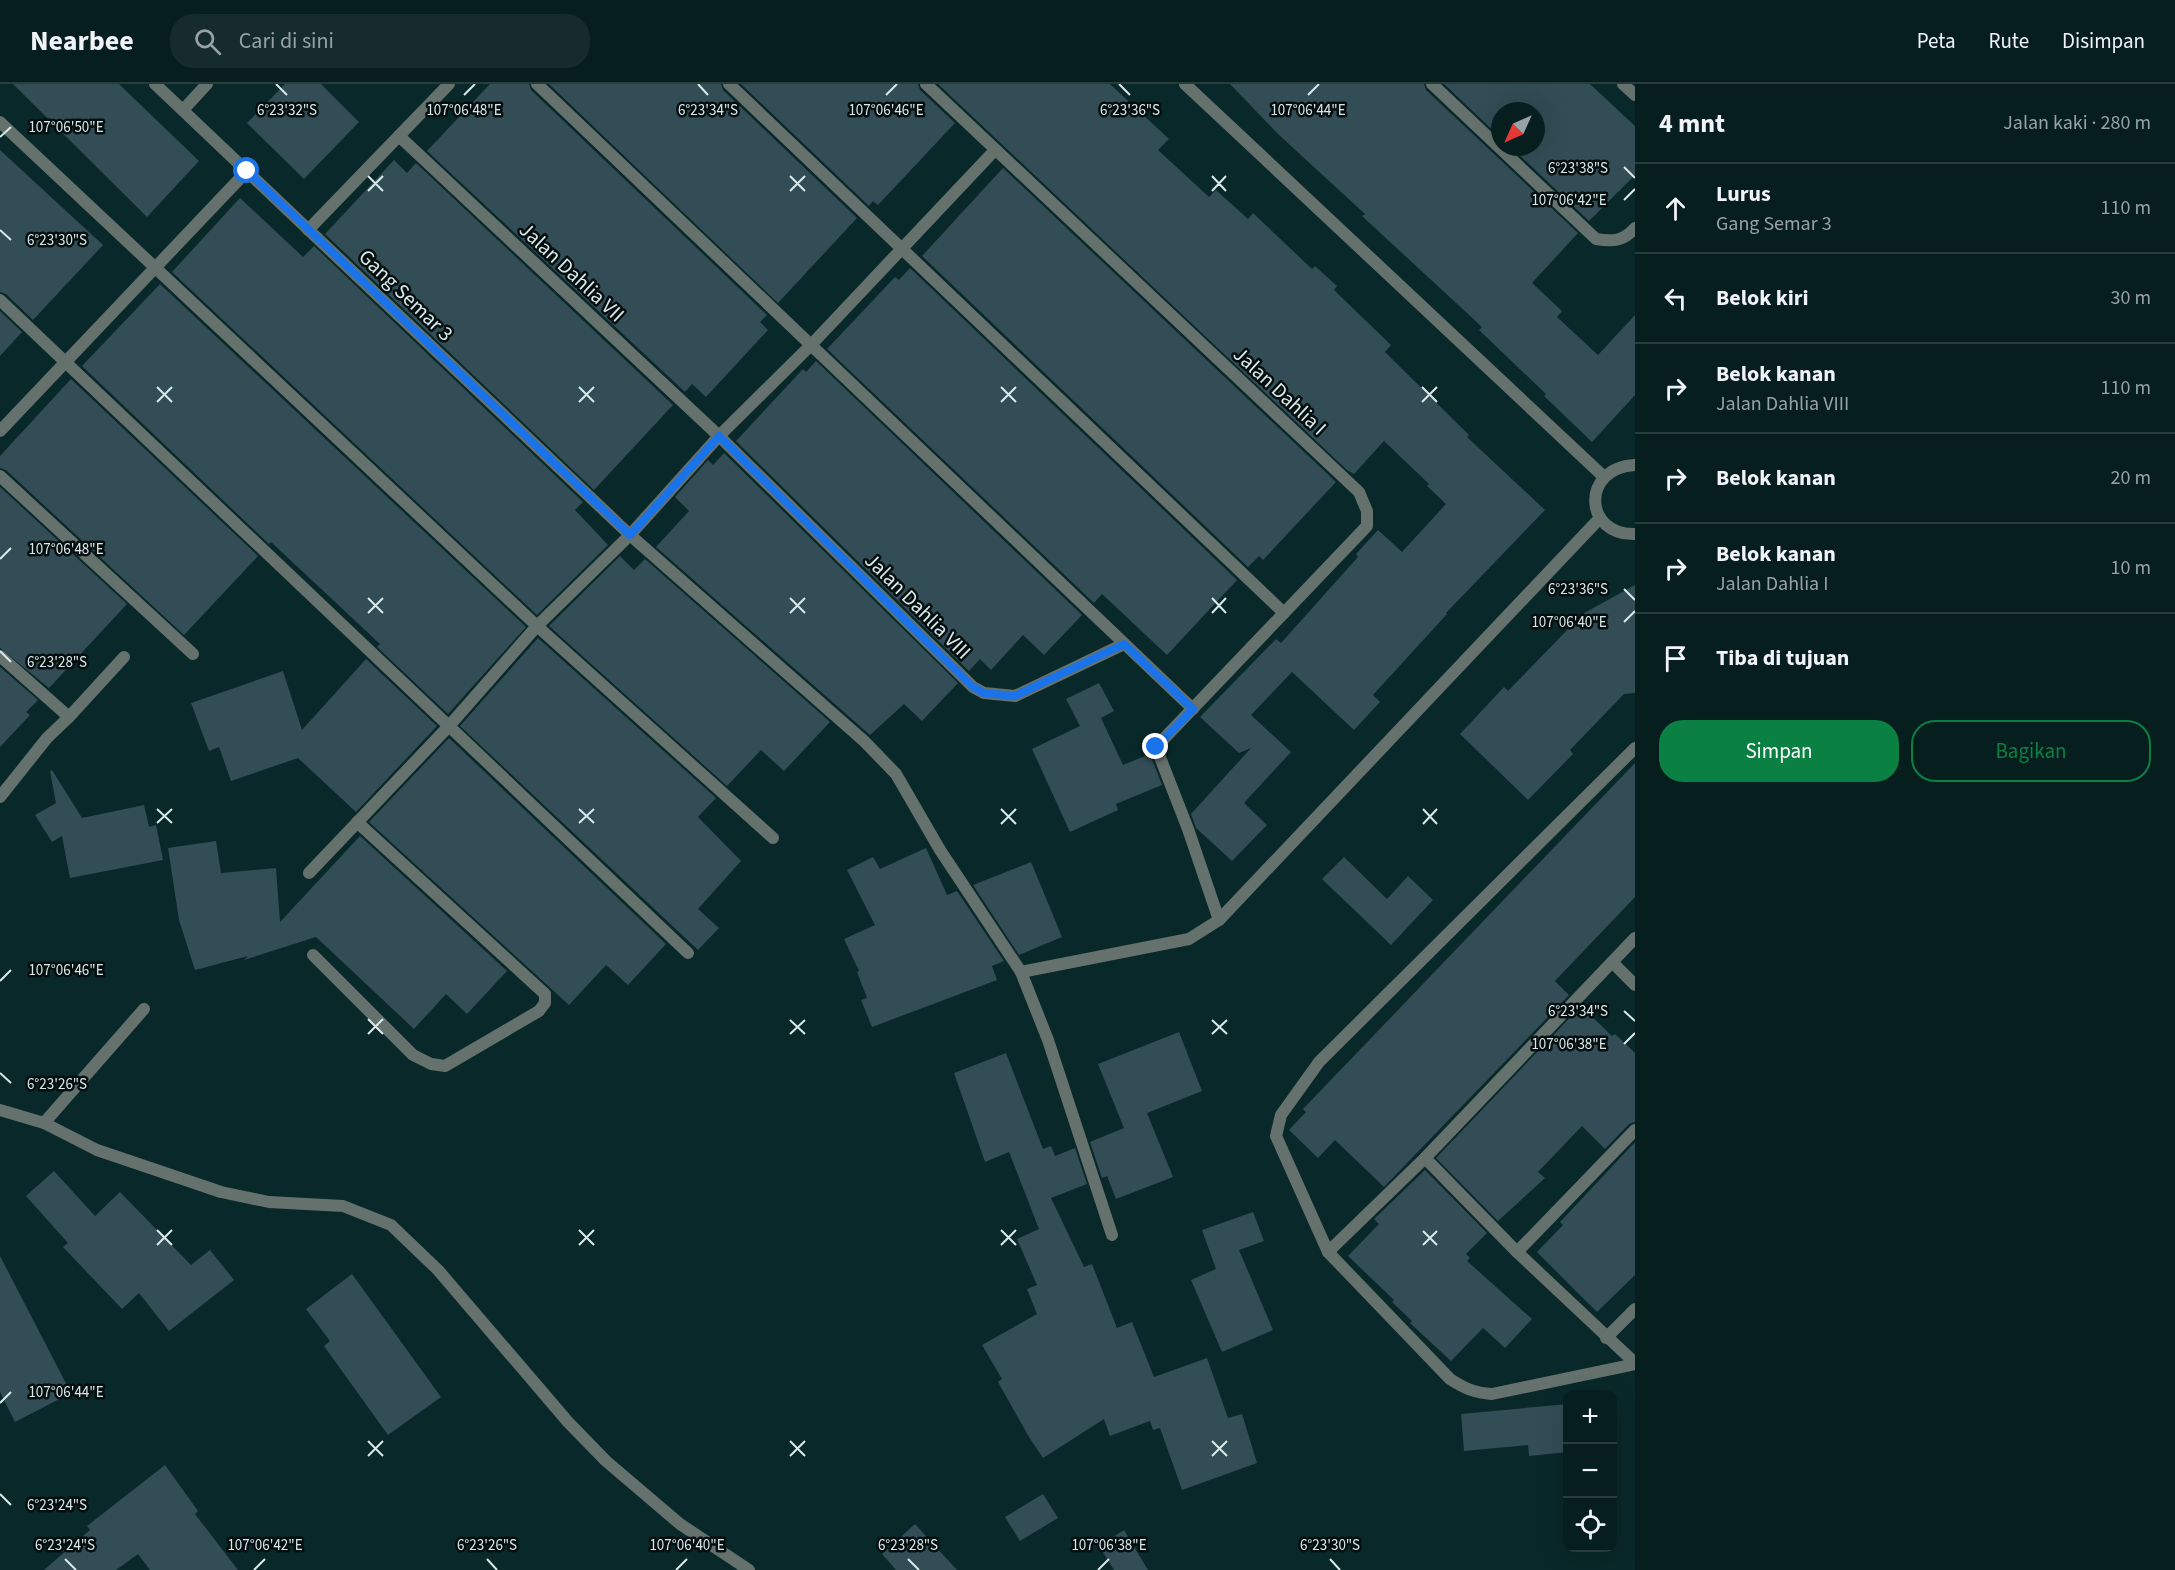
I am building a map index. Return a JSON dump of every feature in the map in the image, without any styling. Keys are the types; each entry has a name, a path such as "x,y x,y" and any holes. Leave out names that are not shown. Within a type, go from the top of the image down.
{"street":[{"name":"Gang Semar 3","path":"155,84 630,535 882,758 896,774 940,850 1021,972 1048,1040 1112,1235"},
{"path":"183,110 207,84"},
{"path":"308,230 449,84"},
{"path":"537,84 1193,709"},
{"path":"729,84 1284,614"},
{"name":"Jalan Dahlia I","path":"926,84 1359,492 1367,511 1367,526 1156,747 1188,829 1219,920"},
{"path":"1185,84 1603,476"},
{"path":"1432,84 1596,239 1615,242 1628,236 1635,228"},
{"path":"1623,84 1635,95"},
{"path":"0,122 537,626 773,838"},
{"name":"Jalan Dahlia VII","path":"399,136 719,436"},
{"path":"309,873 449,726 537,626 630,535 719,436 811,345 995,150"},
{"path":"0,431 247,171"},
{"path":"0,300 688,953"},
{"name":"Jalan Dahlia VIII","path":"719,436 973,687 984,693 1015,696 1124,644"},
{"path":"1635,465 1619,465 1603,476 1595,497 1600,518 1614,530 1635,534"},
{"path":"0,476 194,654"},
{"path":"1021,972 1189,939 1219,920 1600,518"},
{"path":"0,656 69,717"},
{"path":"0,797 47,738 124,657"},
{"path":"1635,748 1319,1062 1281,1115 1276,1137 1328,1252 1450,1379 1475,1393 1492,1394 1635,1364"},
{"path":"313,955 413,1055 431,1064 445,1066 538,1011 545,1004 545,994 357,822"},
{"path":"1328,1252 1425,1158 1635,938"},
{"path":"1612,962 1635,986"},
{"path":"44,1123 144,1009"},
{"path":"0,1110 44,1123 97,1150 221,1192 269,1202 343,1206 391,1225 438,1270 561,1414 606,1461 680,1524 749,1570"},
{"path":"1517,1252 1635,1130"},
{"path":"1425,1158 1517,1252 1635,1364"},
{"path":"1606,1338 1635,1309"}],"building":[{"path":"13,84 119,84 199,161 147,217"},
{"path":"285,84 321,84 359,122 304,179 247,123"},
{"path":"490,84 529,84 531,90 767,315 760,322 768,330 706,397 692,384 685,392 427,151"},
{"path":"549,84 721,84 723,90 857,218 778,303"},
{"path":"741,84 918,84 920,90 955,123 878,205 873,201 869,206"},
{"path":"938,84 1110,84 1169,139 1158,150 1209,197 1216,190 1248,219 1253,213 1312,269 1315,266 1337,286 1334,290 1391,345 1385,352 1469,435 1467,437 1545,510 1446,613 1373,695 1380,702 1354,730 1292,672 1251,715 1291,752 1244,803 1267,825 1232,861 1196,828 1191,814 1251,748 1239,753 1200,717 1276,639 1281,643 1358,557 1356,554 1378,530 1402,552 1446,504 1427,486 1429,484 1384,441 1354,474 1347,470"},
{"path":"1230,84 1424,84 1426,90 1491,151 1491,156 1496,156 1578,233 1532,283 1562,311 1557,317 1598,355 1635,315 1635,395 1592,442 1479,330 1482,327 1362,216 1365,214 1278,134"},
{"path":"1444,84 1590,84 1635,126 1635,175 1589,221 1520,156 1545,156 1545,102 1491,102 1491,128"},
{"path":"0,150 103,245 33,320 6,294 0,292"},
{"path":"394,160 407,173 416,163 673,405 594,490 325,234"},
{"path":"1003,168 1336,482 1263,560 1259,556 1248,567 922,256"},
{"path":"240,198 303,257 314,246 583,502 575,510 608,545 537,615 172,272"},
{"path":"910,268 1237,580 1167,655 1102,594 1094,603 827,349 895,277 899,280"},
{"path":"160,284 526,627 448,714 377,647 380,644 271,542 269,544 82,366"},
{"path":"0,311 22,332 0,356"},
{"path":"816,361 1082,615 1044,655 1023,635 991,670 980,659 969,671 736,441 803,369 806,372"},
{"path":"71,379 258,556 184,635 6,470 0,468 0,456"},
{"path":"724,453 958,683 922,721 904,704 870,735 656,547 689,511 675,497 708,460 713,465"},
{"path":"0,487 127,604 49,688 0,648"},
{"path":"620,556 634,570 645,559 830,722 784,771 761,750 727,786 549,626"},
{"path":"1635,585 1635,693 1624,694 1570,750 1573,754 1528,800 1460,734 1504,687 1508,691 1571,626 1568,622"},
{"path":"538,638 716,798 698,817 741,861 698,909 719,928 698,950 460,726"},
{"path":"366,659 437,726 356,812 298,758 231,781 219,747 209,751 191,703 283,671 302,730"},
{"path":"0,667 38,700 26,712 30,715 0,747"},
{"path":"1099,683 1114,711 1101,718 1123,765 1150,754 1162,785 1116,804 1118,810 1070,832 1032,749 1080,726 1066,699"},
{"path":"449,738 666,944 628,985 606,965 569,1005 369,822"},
{"path":"1635,763 1635,897 1555,981 1569,995 1384,1187 1335,1140 1318,1158 1289,1130 1306,1112 1303,1109"},
{"path":"52,770 82,818 144,805 149,827 156,825 163,860 70,878 62,836 52,842 35,815 56,803 50,771"},
{"path":"360,836 507,971 467,1014 446,994 414,1029 316,937 244,960 248,956 195,970 179,920 168,848 216,841 221,873 276,868 280,922"},
{"path":"926,848 947,895 957,891 1004,961 992,966 997,980 872,1027 861,1000 867,998 857,972 859,971 844,939 875,925 847,870 873,857 880,869"},
{"path":"1344,857 1387,899 1408,876 1433,900 1391,945 1322,879"},
{"path":"1031,862 1062,937 1019,955 973,885"},
{"path":"1581,1006 1612,1036 1615,1034 1635,1053 1635,1122 1629,1124 1605,1149 1582,1126 1538,1172 1545,1178 1498,1221 1436,1158"},
{"path":"1179,1032 1202,1091 1147,1113 1173,1177 1116,1199 1107,1176 1102,1178 1090,1142 1124,1128 1098,1064"},
{"path":"1006,1053 1043,1149 1051,1146 1055,1156 1075,1148 1087,1184 1051,1198 1084,1267 1092,1264 1117,1328 1132,1322 1154,1377 1207,1358 1228,1418 1242,1414 1257,1463 1182,1490 1160,1428 1153,1430 1150,1421 1110,1436 1104,1419 1043,1458 1029,1437 998,1382 1002,1379 982,1345 1037,1314 1027,1289 1037,1285 1017,1239 1039,1229 1009,1152 985,1162 954,1073"},
{"path":"1635,1142 1635,1275 1597,1312 1537,1252 1563,1225 1560,1222"},
{"path":"1425,1170 1487,1233 1466,1254 1470,1258 1467,1261 1532,1319 1505,1348 1483,1328 1451,1361 1410,1323 1412,1321 1392,1302 1394,1300 1348,1256 1379,1224 1374,1219"},
{"path":"54,1171 95,1216 120,1192 191,1265 210,1250 234,1280 169,1331 139,1293 122,1309 63,1247 68,1243 26,1196"},
{"path":"1253,1212 1264,1241 1239,1250 1273,1330 1222,1352 1191,1280 1216,1269 1202,1230"},
{"path":"0,1256 71,1393 15,1422 0,1392"},
{"path":"352,1274 441,1397 388,1435 324,1346 330,1341 306,1309"},
{"path":"1563,1404 1563,1453 1529,1456 1528,1445 1464,1451 1461,1414"},
{"path":"165,1465 198,1511 195,1514 238,1570 150,1570 138,1554 116,1570 44,1570 90,1530 87,1526"},
{"path":"1043,1494 1058,1518 1020,1541 1005,1517"},
{"path":"915,1524 957,1570 896,1570 882,1554"},
{"path":"1124,1530 1148,1570 1114,1570 1099,1546"}],"route":[{"path":"247,171 630,535 719,436 973,687 984,693 1015,696 1124,644 1193,709 1156,747"}]}
